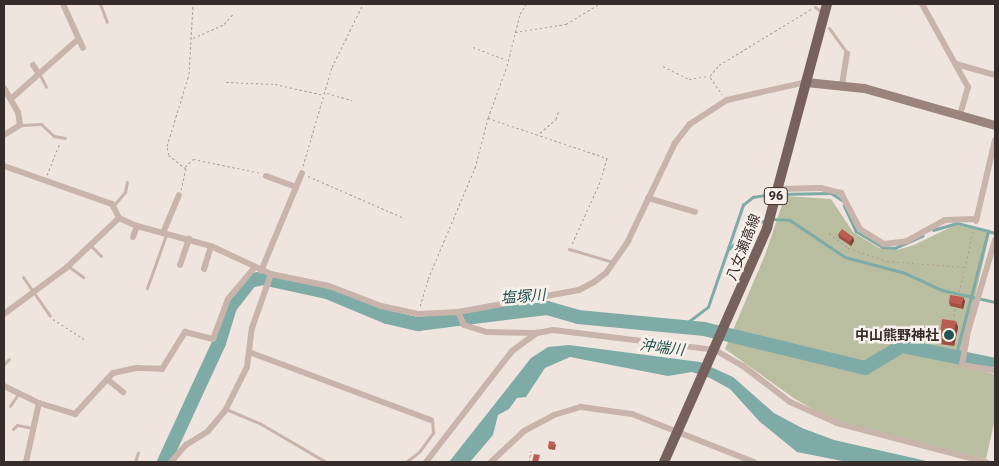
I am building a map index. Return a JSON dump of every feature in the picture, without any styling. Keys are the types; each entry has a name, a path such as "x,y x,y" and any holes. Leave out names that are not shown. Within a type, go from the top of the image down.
{"main road":[{"name":"八女瀬高線","path":"664,462 716,348 767,228 826,9"}],"street":[{"path":"63,4 77,40 83,48"},
{"path":"922,4 968,87 960,115"},
{"path":"12,98 77,40"},
{"path":"842,86 849,60 847,54"},
{"path":"956,64 995,75"},
{"path":"33,65 39,74"},
{"path":"4,166 112,206 119,218 136,226 211,246 271,274 329,286 381,306 418,314 458,312 579,290 594,282 614,262 676,143 690,124 727,100 806,82 864,88 995,124"},
{"path":"4,88 12,98 20,125 4,135"},
{"path":"777,189 821,188 841,193 860,229 884,244 907,241 944,220 976,221 995,140"},
{"path":"4,386 39,403 75,414 113,373 129,370 162,369 185,332 213,339 228,299 258,269 302,174"},
{"path":"266,176 296,187"},
{"path":"158,239 163,233 179,195"},
{"path":"648,198 695,212"},
{"path":"4,314 35,293 68,266 119,218"},
{"path":"133,237 136,226"},
{"path":"180,265 189,239"},
{"path":"995,240 968,331 962,365 995,370"},
{"path":"204,269 211,246"},
{"path":"171,462 186,445 208,431 226,409 247,367 252,328 271,274"},
{"path":"458,312 464,325 487,332 537,333 567,330 716,348 790,402 837,422 986,462"},
{"path":"426,462 512,351 537,333"},
{"path":"249,352 431,420"},
{"path":"107,379 123,392"},
{"path":"26,462 39,403"},
{"path":"491,462 524,432 554,415 581,407 632,414 754,462"}],"lane":[{"path":"100,4 107,22"},
{"path":"815,7 826,9"},
{"path":"98,15 103,13"},
{"path":"829,28 847,54"},
{"path":"39,74 46,87"},
{"path":"20,125 41,124 54,136 63,138"},
{"path":"112,206 125,192 127,182"},
{"path":"147,288 163,233"},
{"path":"90,244 101,256"},
{"path":"569,249 614,262"},
{"path":"68,266 83,277"},
{"path":"23,277 50,316"},
{"path":"4,364 9,359"},
{"path":"10,406 18,393"},
{"path":"226,409 261,424 326,462"},
{"path":"406,462 419,452 433,433 434,425 431,420"},
{"path":"13,429 18,425 33,428"},
{"path":"135,462 138,452"}],"path":[{"path":"185,167 169,154 166,146 189,74 193,4"},
{"path":"364,4 338,54 302,174 404,218"},
{"path":"418,314 428,279 475,168 488,118 509,60 515,32 525,4"},
{"path":"515,32 566,24 600,4"},
{"path":"663,66 689,78 710,76 719,65 815,7"},
{"path":"192,39 224,24 234,13"},
{"path":"473,47 509,60"},
{"path":"710,76 727,100"},
{"path":"226,82 275,84 352,100"},
{"path":"538,134 556,120 559,110"},
{"path":"488,118 607,158 600,182 569,249"},
{"path":"46,180 63,138"},
{"path":"179,195 185,167 190,160 200,160 266,176"},
{"path":"953,322 976,221"},
{"path":"829,233 848,248 887,261 966,267"},
{"path":"50,316 84,340"},
{"path":"529,462 531,451"}],"green space":[{"path":"785,196 831,199 853,232 879,248 897,250 914,245 955,225 990,232 959,366 995,374 995,419 986,459 876,433 825,416 795,399 725,349 765,255"}],"water":[{"name":"沖端川","path":"569,345 700,362 733,377 774,413 802,428 834,440 931,462 847,462 797,452 760,422 730,389 710,378 692,372 668,376 570,357 545,368 526,397 517,398 509,409 498,415 493,435 470,462 449,462 531,358 548,347"}],"building":[{"path":"842,229 853,237 850,242 838,234"},
{"path":"950,295 963,297 962,305 949,302"},
{"path":"942,319 956,321 953,340 939,338"},
{"path":"549,441 555,442 554,448 548,447"},
{"path":"534,454 540,455 538,462 532,462"}],"waterway":[{"path":"780,194 831,193 842,200"},
{"path":"680,328 708,307 743,205 753,197 772,194"},
{"path":"844,205 856,231 883,247 895,248 922,236"},
{"path":"773,219 790,220 845,257 905,273 942,290 995,302"},
{"path":"729,249 758,222 765,221"},
{"path":"933,230 957,223 988,231"},
{"path":"955,358 988,231 995,233"},
{"name":"塩塚川","path":"164,462 219,343 230,307 250,281 262,278 327,292 387,317 418,324 547,308 578,317 704,329 865,368 902,346 995,365"}],"place":[{"name":"中山熊野神社","path":"949,335"}]}
